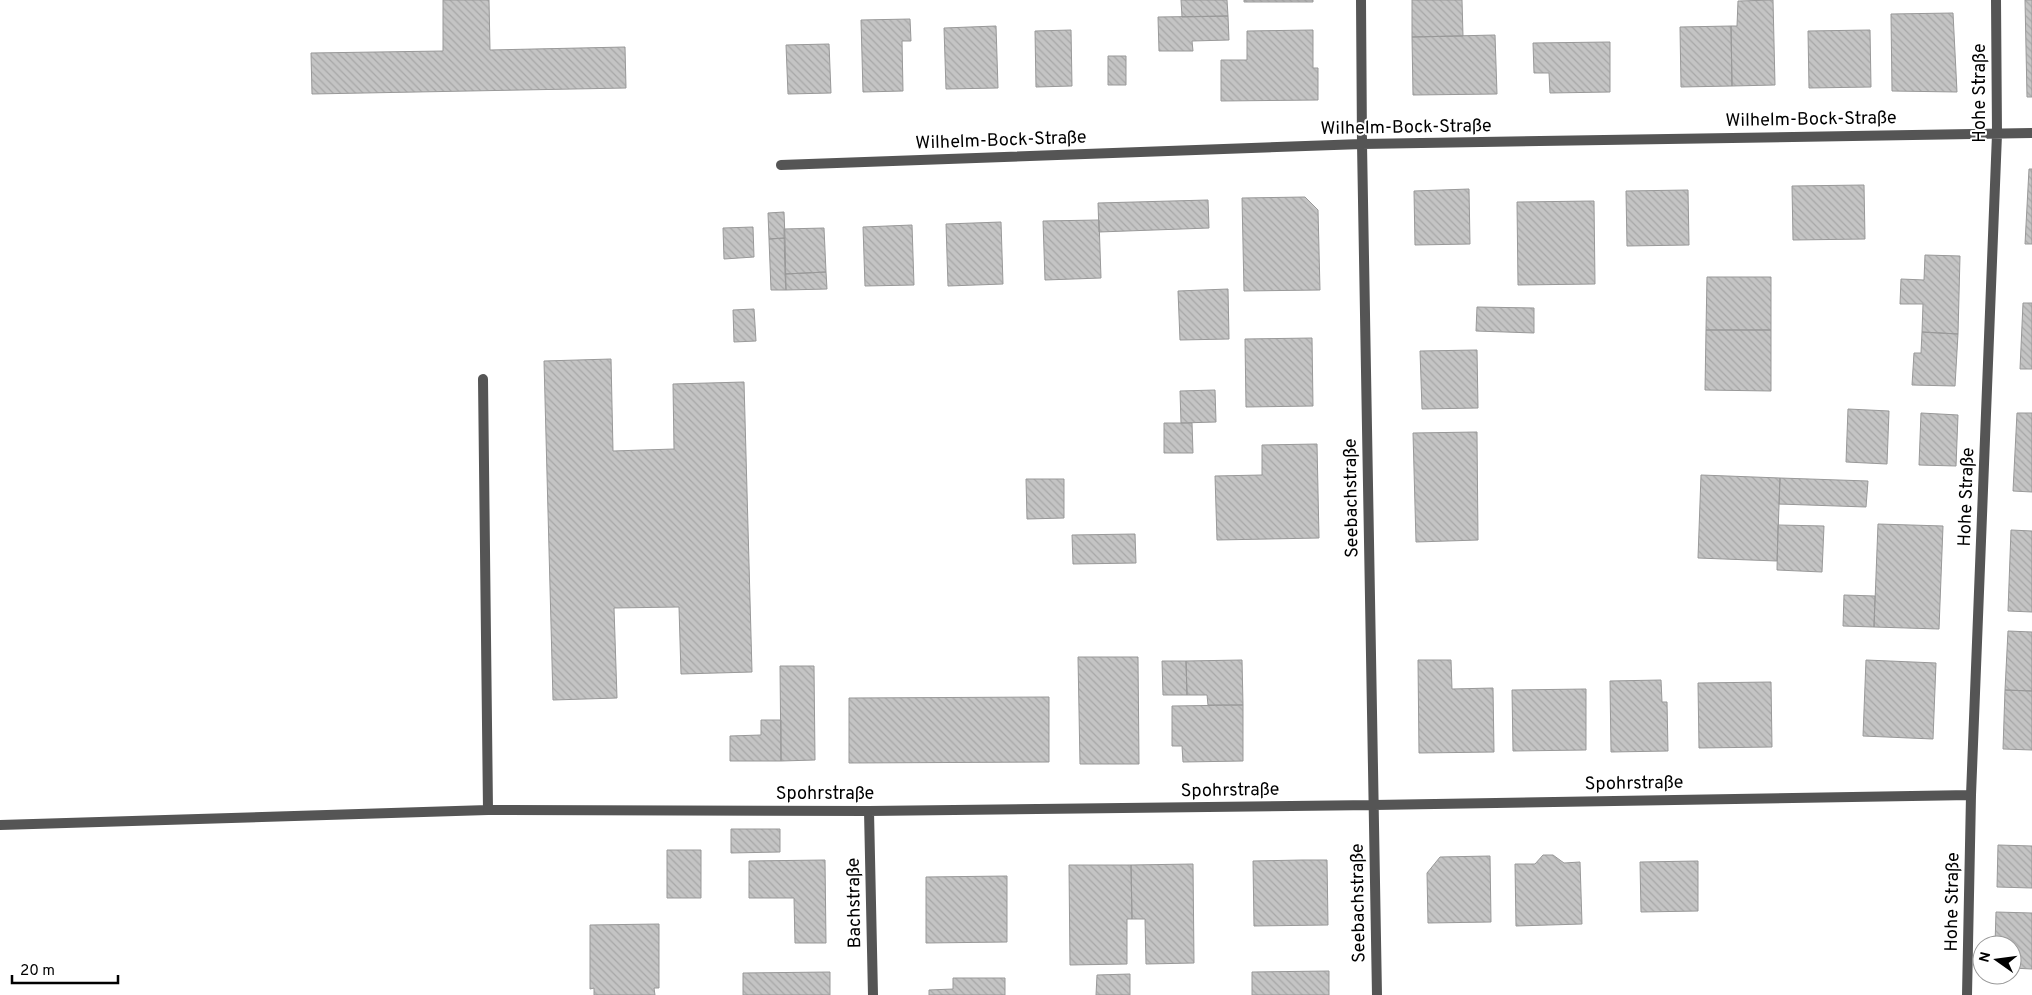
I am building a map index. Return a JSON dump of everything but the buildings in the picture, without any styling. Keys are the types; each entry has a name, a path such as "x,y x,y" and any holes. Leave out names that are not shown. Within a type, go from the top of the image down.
{"street":[{"name":"Seebachstraße","path":"1361,0 1377,995"},
{"name":"Hohe Straße","path":"1967,995 1971,794 1997,134 1996,0"},
{"name":"Wilhelm-Bock-Straße","path":"781,165 1362,144 2032,133"},
{"path":"483,379 488,810"},
{"name":"Spohrstraße","path":"0,825 488,810 869,811 1374,805 1971,794"},
{"name":"Bachstraße","path":"869,811 873,995"}]}
